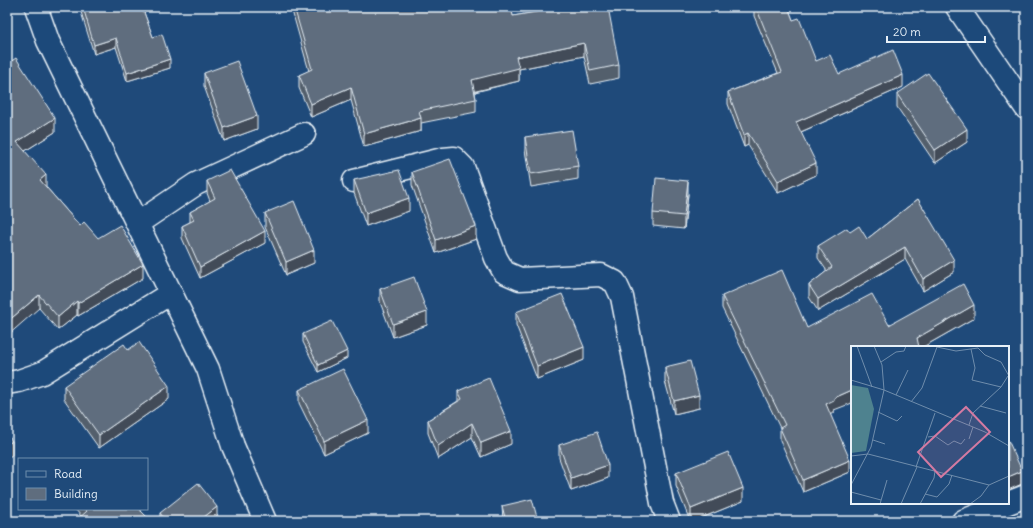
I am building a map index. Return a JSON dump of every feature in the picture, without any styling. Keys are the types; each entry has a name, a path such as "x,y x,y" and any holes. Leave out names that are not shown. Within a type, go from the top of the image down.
{"street":[{"path":"36,7 48,41 208,369 233,446 265,521"},
{"path":"957,7 1026,108"},
{"path":"138,223 196,184 304,134"},
{"path":"354,181 443,159 454,158 463,167 496,258 504,272 520,278 601,276 615,282 622,297 662,503 669,521"},
{"path":"7,383 19,381 42,373 171,293"},
{"path":"1009,503 1026,496"},
{"path":"964,521 1006,504"}],"building":[{"path":"83,7 142,7 153,37 162,34 170,59 127,73 116,38 94,45"},
{"path":"294,7 511,7 513,16 553,9 553,7 608,7 619,65 590,71 584,43 516,57 519,68 472,80 476,99 419,111 421,118 364,134 351,87 311,104 299,75 312,69"},
{"path":"756,7 788,7 793,20 799,18 816,61 830,55 839,74 893,50 903,75 796,122 816,163 778,181 748,133 744,135 728,92 782,72"},
{"path":"16,58 55,118 17,142 46,175 40,180 80,226 84,222 98,238 120,225 143,264 78,303 77,301 58,317 39,295 7,322 7,64"},
{"path":"237,61 257,116 224,128 204,73"},
{"path":"928,73 967,129 935,150 897,94"},
{"path":"572,130 578,166 531,174 525,137"},
{"path":"450,159 476,226 436,240 412,172"},
{"path":"230,170 265,231 200,267 182,226 194,220 190,212 215,198 207,181"},
{"path":"399,170 409,198 366,213 354,180"},
{"path":"656,178 688,181 684,216 653,213"},
{"path":"918,199 954,260 923,279 905,247 818,299 809,285 832,267 818,246 847,228 850,232 859,226 867,239"},
{"path":"294,201 314,250 286,262 265,213"},
{"path":"782,270 807,328 872,294 889,325 963,284 974,305 917,338 919,346 851,346 851,390 834,398 834,400 826,404 850,460 803,480 780,428 785,425 722,296"},
{"path":"414,277 427,312 393,324 380,289"},
{"path":"562,294 584,347 537,366 516,312"},
{"path":"332,321 347,351 318,365 303,334"},
{"path":"139,342 169,386 99,435 64,386 124,344 128,350"},
{"path":"690,361 699,395 674,401 665,367"},
{"path":"343,369 368,420 324,441 299,390"},
{"path":"489,378 511,431 481,443 472,423 438,446 428,420 462,399 458,391"},
{"path":"597,432 608,465 571,478 559,445"},
{"path":"7,434 12,441 7,445"},
{"path":"1009,442 1022,471 1009,477"},
{"path":"728,452 743,488 691,509 676,473"},
{"path":"198,483 217,507 199,521 166,521 160,513"},
{"path":"532,499 538,521 506,521 502,506"},
{"path":"86,510 140,510 151,521 76,521 87,511"}]}
